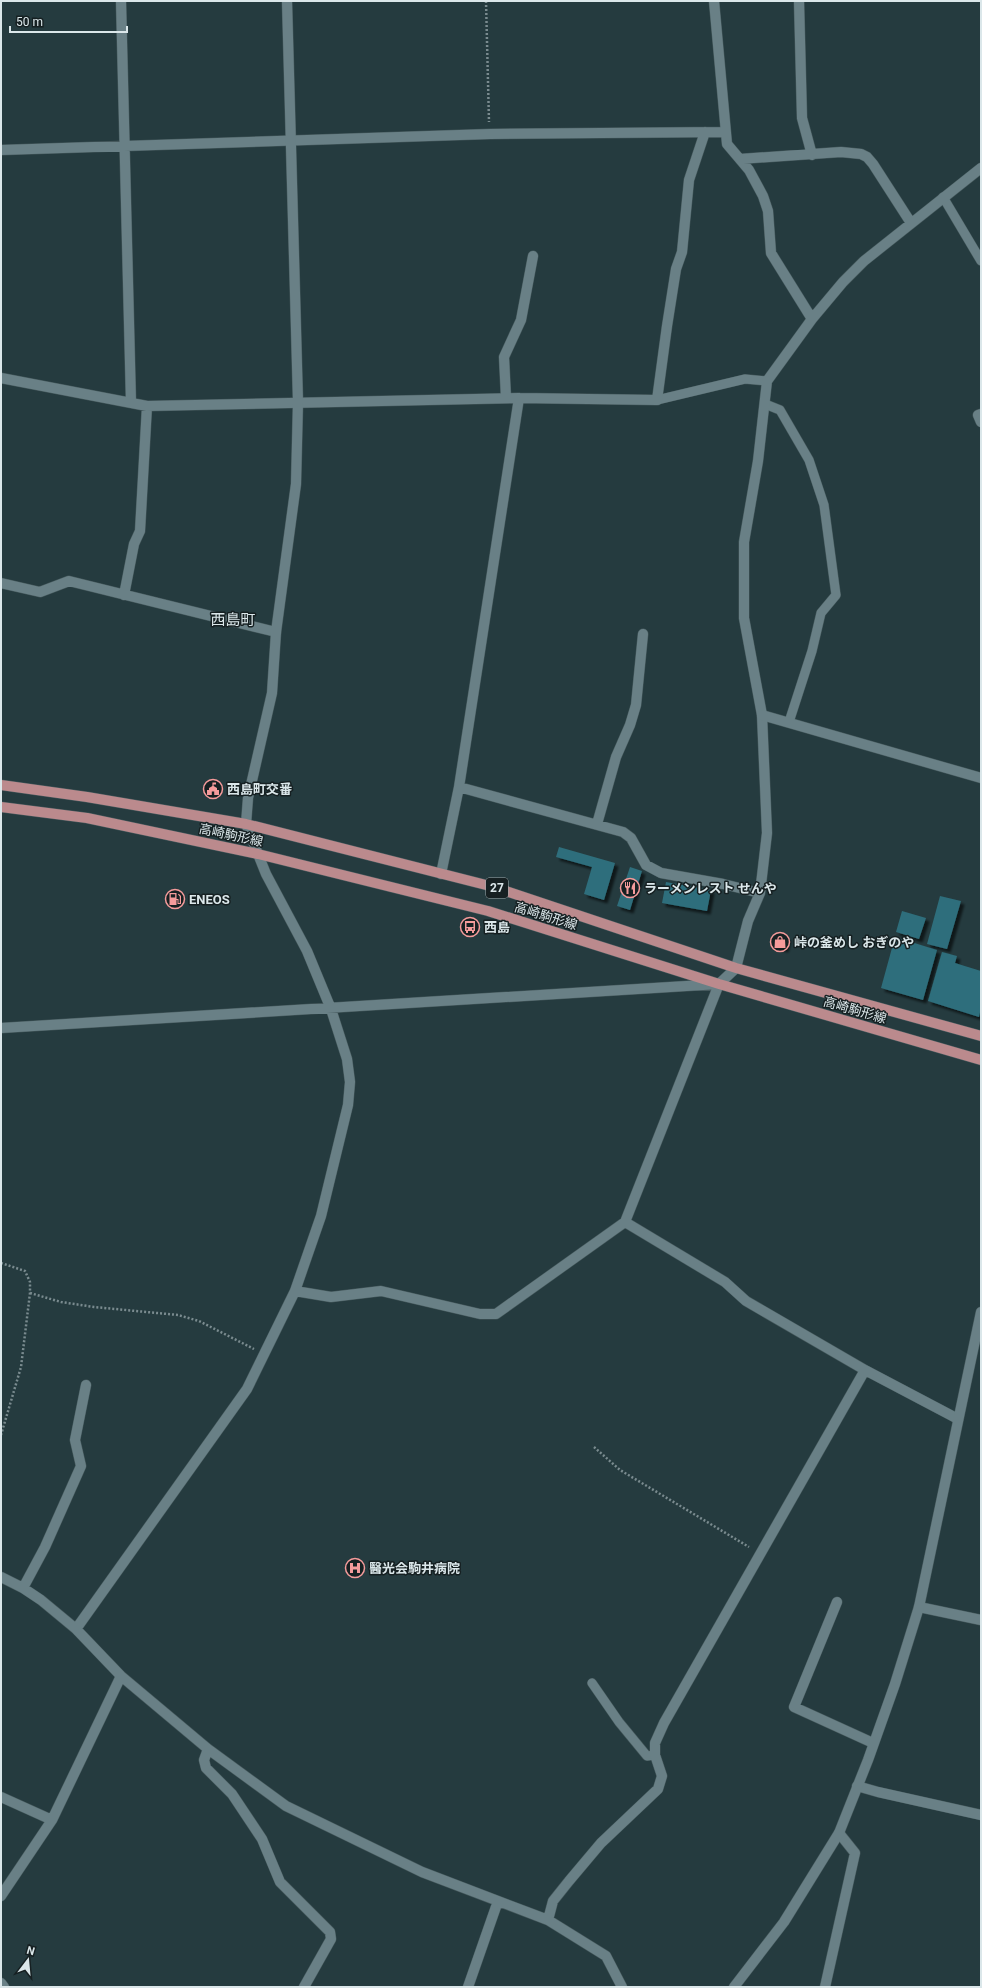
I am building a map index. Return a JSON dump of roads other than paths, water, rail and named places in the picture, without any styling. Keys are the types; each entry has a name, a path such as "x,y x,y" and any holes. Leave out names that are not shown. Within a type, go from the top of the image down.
{"main road":[{"name":"高崎駒形線","path":"1,785 87,796 246,824 494,887 736,968 981,1036"},
{"name":"高崎駒形線","path":"1,807 87,818 258,854 488,911 720,984 981,1060"}],"street":[{"path":"121,1 131,403"},
{"path":"76,1629 248,1389 295,1291 321,1216 349,1097 350,1082 347,1058 332,1009 307,951 266,874 246,824 248,798 272,692 276,632 296,484 298,402 287,1"},
{"path":"714,1 727,144 749,170 763,196 768,211 771,253 812,319"},
{"path":"799,1 802,118 812,155"},
{"path":"1,378 148,406 506,398 658,400 669,312 676,269 682,252 688,180 705,132"},
{"path":"1,150 490,134 725,132"},
{"path":"740,159 841,152 861,154 867,157 873,164 911,223"},
{"path":"295,1291 332,1296 381,1291 480,1314 496,1314 625,1222 720,984 736,968 748,921 760,893 767,833 762,715 744,618 744,542 758,461 767,381 812,319 843,282 864,261 981,168"},
{"path":"506,398 504,357 521,320 533,256"},
{"path":"441,874 459,787 519,398"},
{"path":"124,595 134,544 140,531 148,406"},
{"path":"981,414 978,415 981,422"},
{"path":"1,583 40,592 69,581 276,632"},
{"path":"597,824 614,763 636,705 643,634"},
{"path":"762,715 981,778"},
{"path":"459,787 623,832 631,838 646,865 661,873 723,884 760,893"},
{"path":"1,1028 332,1009 720,984"},
{"path":"625,1222 725,1282 746,1301 865,1370 958,1420"},
{"path":"734,1987 784,1922 839,1833 873,1743 919,1607 981,1312"},
{"path":"548,1920 553,1901 569,1881 601,1844 658,1789 662,1776 655,1755 655,1743 664,1722 865,1370"},
{"path":"23,1588 45,1547 82,1466 75,1440 86,1385"},
{"path":"1,1577 23,1588 76,1629 121,1676 208,1749 286,1806 422,1872 548,1920 606,1956 622,1987"},
{"path":"837,1602 794,1707 873,1743"},
{"path":"919,1607 981,1620"},
{"path":"1,1896 52,1820 121,1676"},
{"path":"208,1749 204,1760 206,1768 232,1794 262,1839 280,1882 330,1932 331,1939 304,1987"},
{"path":"857,1786 981,1815"},
{"path":"1,1797 52,1820"},
{"path":"825,1987 856,1853 839,1833"},
{"path":"468,1987 498,1901"},
{"path":"1,1984 4,1987"}],"lane":[{"path":"943,197 981,261"},
{"path":"658,400 745,379 767,381"},
{"path":"765,404 780,410 809,460 824,505 836,595 822,613 812,651 789,722"},
{"path":"592,1683 619,1722 647,1756 655,1755"}],"place":[{"name":"西島町交番","path":"213,789"},
{"name":"ラーメンレスト せんや","path":"630,888"},
{"name":"ENEOS","path":"175,899"},
{"name":"西島","path":"470,927"},
{"name":"峠の釜めし おぎのや","path":"780,942"},
{"name":"醫光会駒井病院","path":"355,1568"}],"district":[{"name":"西島町","path":"233,620"}]}
